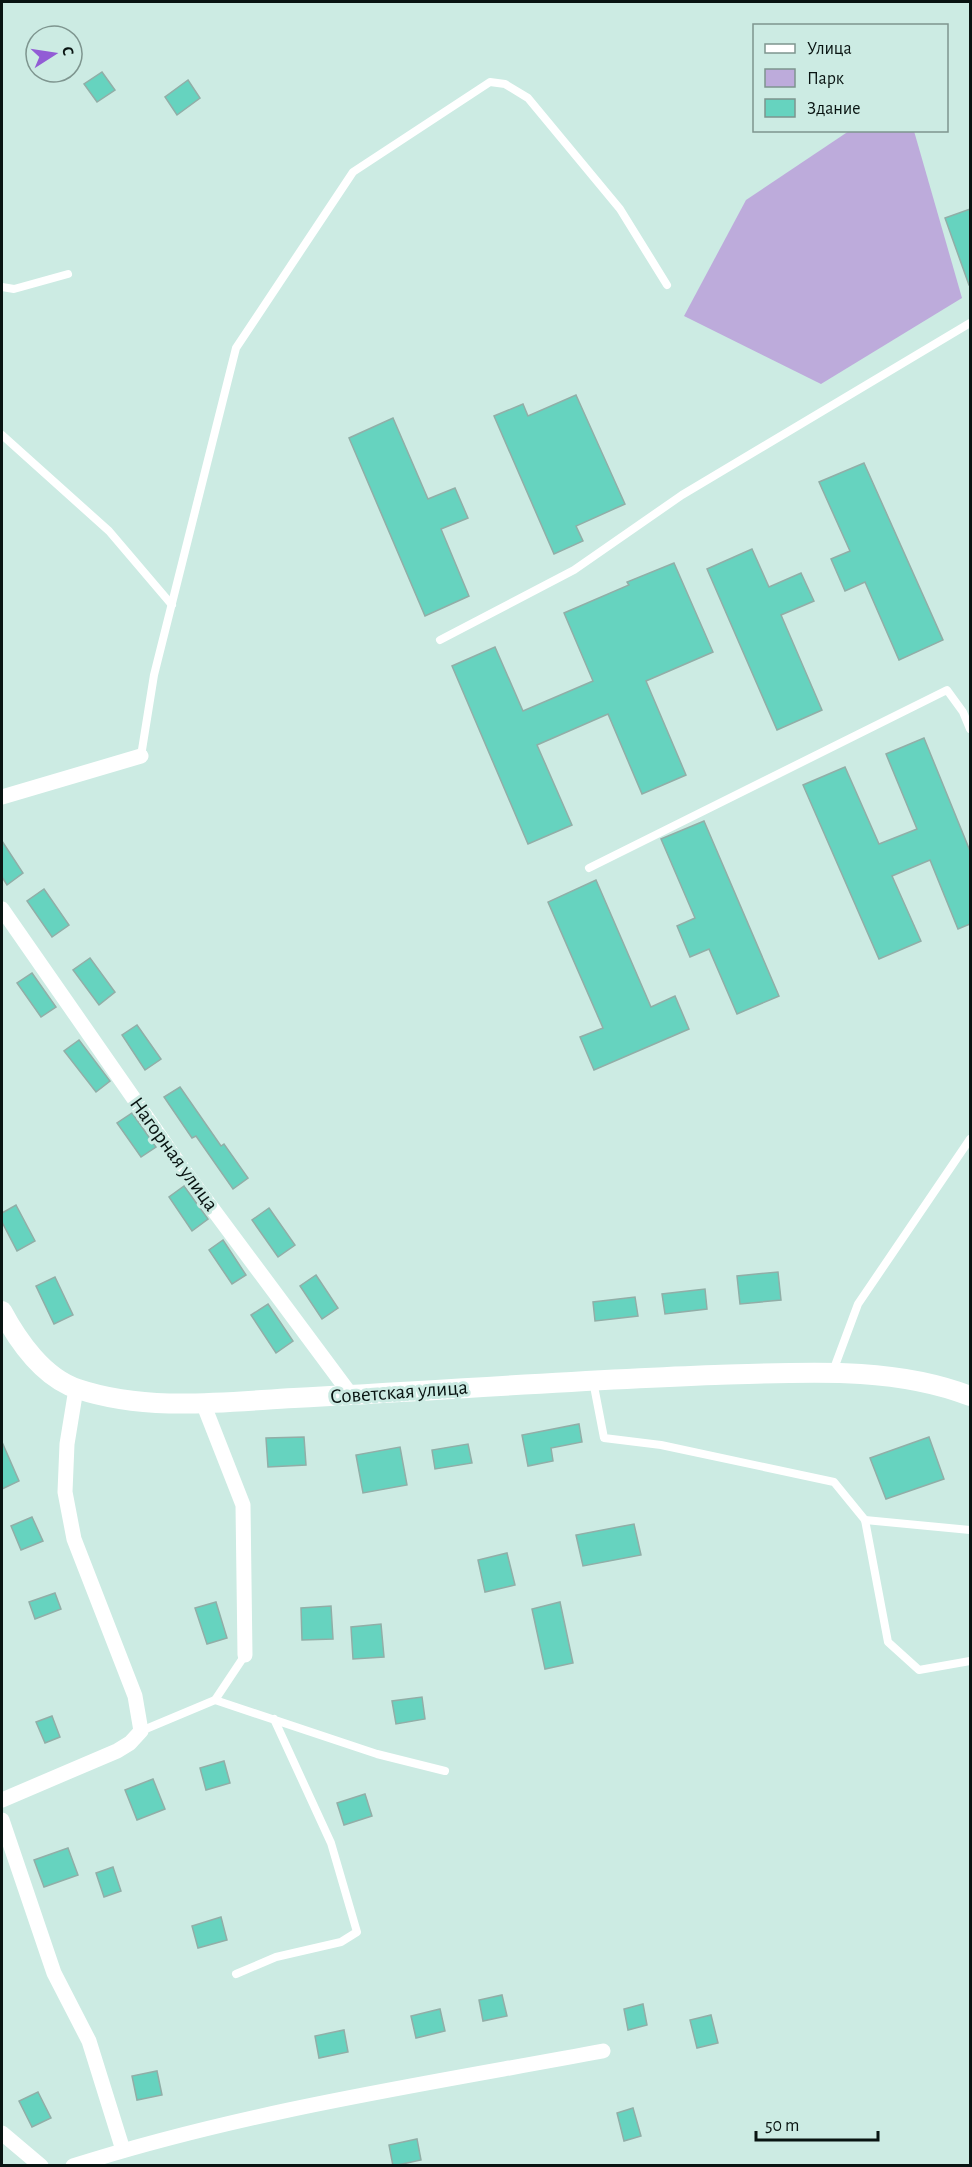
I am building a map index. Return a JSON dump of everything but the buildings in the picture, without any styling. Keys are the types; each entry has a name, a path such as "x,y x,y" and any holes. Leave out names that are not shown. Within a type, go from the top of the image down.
{"street":[{"path":"2,797 141,756"},
{"name":"Нагорная улица","path":"2,909 180,1165 351,1395"},
{"name":"Советская улица","path":"2,1311 12,1331 47,1371 76,1389 117,1399 169,1404 592,1380 833,1372 898,1378 945,1386 970,1396"},
{"path":"2,1800 117,1751 130,1743 141,1731 135,1696 74,1539 65,1492 67,1444 76,1389"},
{"path":"203,1403 243,1506 245,1655"},
{"path":"2,1820 54,1973 89,2040 123,2150"},
{"path":"73,2166 123,2150 317,2104 603,2051"},
{"path":"2,2133 41,2166"}],"lane":[{"path":"141,756 154,675 236,348 353,172 490,82 505,84 528,98 620,209 667,285"},
{"path":"2,287 14,289 68,274"},
{"path":"440,640 574,570 682,495 970,323"},
{"path":"2,435 109,531 172,605"},
{"path":"589,868 947,690 963,712 970,729"},
{"path":"833,1372 858,1304 970,1138"},
{"path":"592,1380 604,1438 661,1445 834,1482 865,1520 888,1642 919,1670 970,1661"},
{"path":"865,1520 970,1530"},
{"path":"141,1731 215,1700 245,1655"},
{"path":"215,1700 377,1754 445,1771"},
{"path":"236,1974 276,1957 341,1942 357,1932 330,1843 274,1719"}],"green space":[{"path":"848,132 914,132 962,298 821,384 684,316 746,200"}]}
